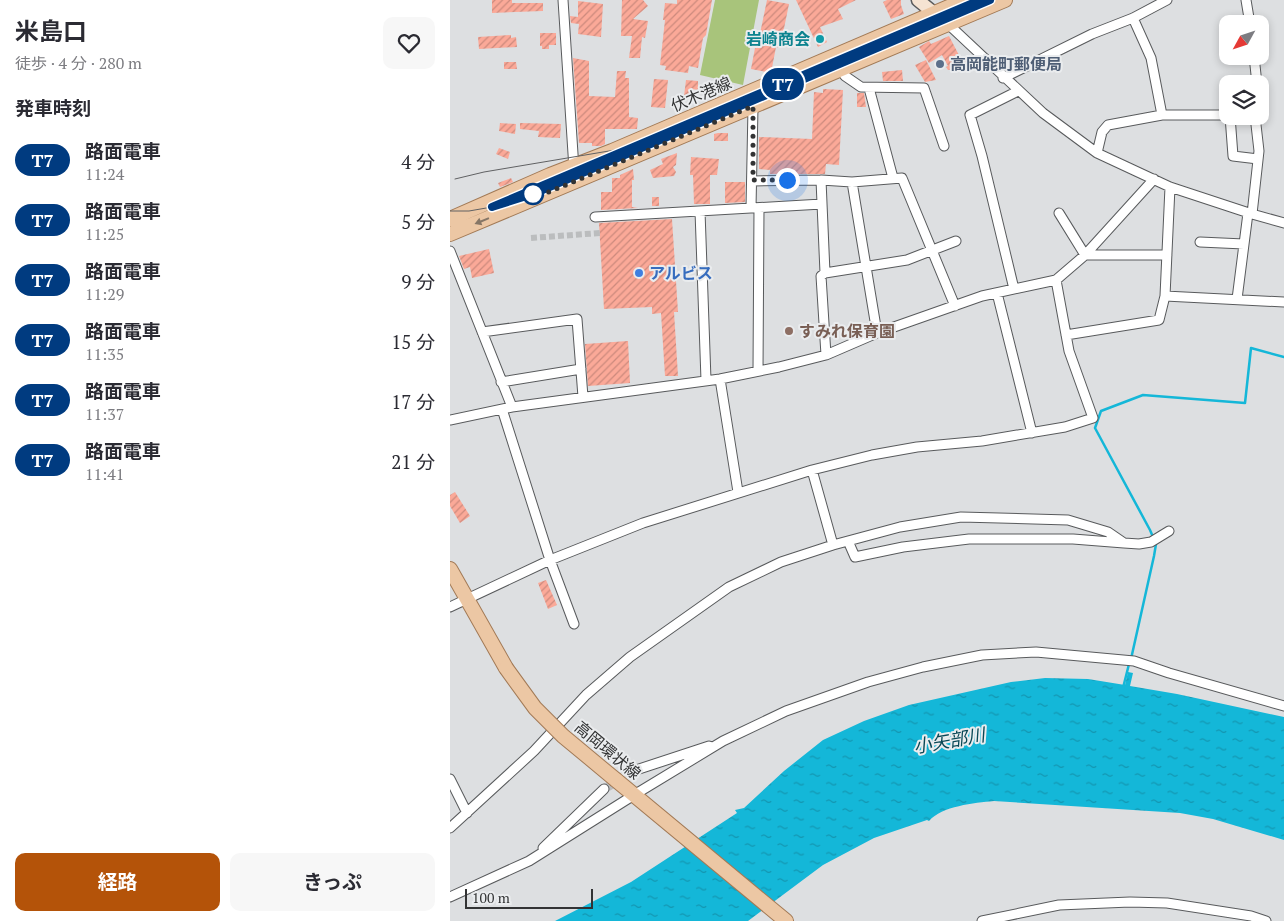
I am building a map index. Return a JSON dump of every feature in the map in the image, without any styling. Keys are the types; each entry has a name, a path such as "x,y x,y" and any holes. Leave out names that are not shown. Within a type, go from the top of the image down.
{"main road":[{"path":"918,0 948,24"},
{"name":"伏木港線","path":"450,219 965,0"},
{"name":"伏木港線","path":"450,234 1005,0"},
{"name":"高岡環状線","path":"450,569 506,668 535,708 563,736 786,921"}],"street":[{"path":"563,0 575,181"},
{"path":"1003,78 1092,34 1133,18 1167,0"},
{"path":"1246,0 1248,15"},
{"path":"1133,18 1151,58 1162,115"},
{"path":"948,24 1003,78 1043,113 1097,153 1170,187 1250,214 1284,223"},
{"path":"841,69 846,76 861,88 924,88 944,146"},
{"path":"870,88 894,178"},
{"path":"1014,289 982,156 970,115 1018,91"},
{"path":"753,106 758,371"},
{"path":"1097,153 1102,132 1108,125 1162,115 1219,115"},
{"path":"1230,125 1233,156 1258,159"},
{"path":"1237,299 1244,244 1260,151 1256,125"},
{"path":"753,180 852,182 902,178 955,306"},
{"path":"450,420 512,407 720,379 826,356 877,333 955,306 997,293 1056,280 1085,255 1154,179"},
{"path":"821,180 825,273"},
{"path":"852,182 877,333"},
{"path":"1066,336 1159,320 1165,296 1170,187"},
{"path":"596,217 822,204"},
{"path":"700,211 706,380"},
{"path":"1059,213 1085,255"},
{"path":"826,356 821,276 825,273 907,260 956,241"},
{"path":"1200,242 1244,244"},
{"path":"450,251 512,407"},
{"path":"1085,255 1167,255"},
{"path":"450,607 550,560 643,523 812,470 872,454 1032,433 1065,427 1093,418 1069,350 1056,280"},
{"path":"997,293 1032,433"},
{"path":"1165,296 1284,302"},
{"path":"482,332 577,319 583,397"},
{"path":"501,382 581,369"},
{"path":"720,379 738,492"},
{"path":"502,409 550,560 574,624"},
{"path":"812,470 833,545"},
{"path":"450,828 534,751 586,695 630,657 728,587 781,562 833,545 900,527 961,517 1068,520 1108,532 1124,543"},
{"path":"848,541 855,558 903,547 969,539 1073,539 1139,544 1151,542 1169,531"},
{"path":"636,770 723,741 786,711 843,690 923,667 982,655 1036,652 1134,661 1284,706"},
{"path":"450,897 529,862 723,741"},
{"path":"450,779 467,813"},
{"path":"529,862 604,789"},
{"path":"982,921 1059,905 1130,902 1167,904 1251,916 1266,921"}],"green space":[{"path":"715,0 759,0 743,85 700,75"}],"water":[{"name":"小矢部川","path":"1128,672 1133,673 1130,686 1284,717 1284,840 1213,819 1180,813 994,801 968,804 950,809 929,821 927,820 874,838 823,865 748,921 555,921 631,882 737,813 735,810 744,808 784,771 823,740 864,721 909,705 1011,682 1045,678 1088,679 1125,685"}],"building":[{"path":"492,0 512,0 512,3 543,3 543,11 492,13"},
{"path":"622,0 643,0 648,6 633,19 648,21 645,38 642,37 640,58 629,58 632,36 621,36"},
{"path":"677,0 712,0 698,68 689,66 688,73 665,70 666,66 660,65 665,3 677,4"},
{"path":"767,0 789,4 780,48 776,47 771,73 751,69"},
{"path":"796,0 856,0 838,9 843,19 820,27 827,42 818,47"},
{"path":"887,0 901,0 904,14 891,19 883,2"},
{"path":"578,1 603,4 601,37 578,34 579,24 571,23 570,16 578,17"},
{"path":"540,33 556,33 556,45 549,45 549,49 542,49 542,46 540,46"},
{"path":"511,35 511,38 516,37 517,47 479,49 478,37"},
{"path":"949,36 961,59 966,57 970,63 951,72 946,67 948,66 942,55 929,63 919,47 929,41 931,44"},
{"path":"573,58 589,61 589,96 615,97 617,71 626,71 625,78 629,78 629,117 638,118 637,129 605,129 605,144 601,146 592,146 592,143 579,143"},
{"path":"926,60 936,80 925,82 915,65"},
{"path":"504,62 516,62 517,69 504,69"},
{"path":"902,70 903,81 883,81 882,72"},
{"path":"654,79 668,80 665,108 651,107"},
{"path":"686,80 698,81 698,90 692,89 691,97 684,96"},
{"path":"823,89 843,90 839,165 826,164 825,174 770,174 770,170 759,169 759,137 812,139 814,92 823,93"},
{"path":"857,93 864,93 866,107 857,107"},
{"path":"500,123 516,124 515,134 499,131"},
{"path":"520,123 561,124 560,138 538,137 539,131 520,129"},
{"path":"728,133 728,141 714,141 714,134"},
{"path":"499,148 510,152 508,159 496,154"},
{"path":"677,153 676,165 673,167 676,172 674,176 653,178 650,170 663,164 661,159"},
{"path":"691,157 719,159 717,175 710,175 710,204 694,204 693,175 690,175"},
{"path":"633,169 632,207 638,208 601,210 601,192 612,192 612,178 620,178 620,175"},
{"path":"511,178 513,182 500,187 498,183"},
{"path":"725,182 745,182 745,202 725,203"},
{"path":"652,197 659,197 659,206 652,206"},
{"name":"アルビス","path":"672,219 678,312 674,312 678,376 665,376 661,313 652,314 652,307 604,309 599,223"},
{"path":"489,249 494,273 472,278 470,267 464,269 459,256"},
{"path":"628,341 630,383 588,386 585,344"},
{"path":"455,492 470,516 460,523 450,506 450,495"},
{"path":"546,580 557,605 548,609 538,583"}],"waterway":[{"path":"1131,659 1156,544 1095,428 1101,411 1143,395 1245,403 1251,348 1284,357"},
{"path":"1123,688 1129,664"}],"tunnel":[{"path":"531,238 600,233"},
{"path":"604,789 636,770"}],"tram line":[{"path":"450,211 469,211 492,207 980,0"},
{"name":"T7","path":"980,0 492,207 533,194 990,0"},
{"path":"455,179 484,172 615,150"}],"place":[{"name":"岩崎商会","path":"820,39"},
{"name":"高岡能町郵便局","path":"940,64"},
{"name":"アルビス","path":"639,273"},
{"name":"すみれ保育園","path":"789,331"}],"route":[{"path":"533,194 530,200 753,106 753,180 787,180"}]}
